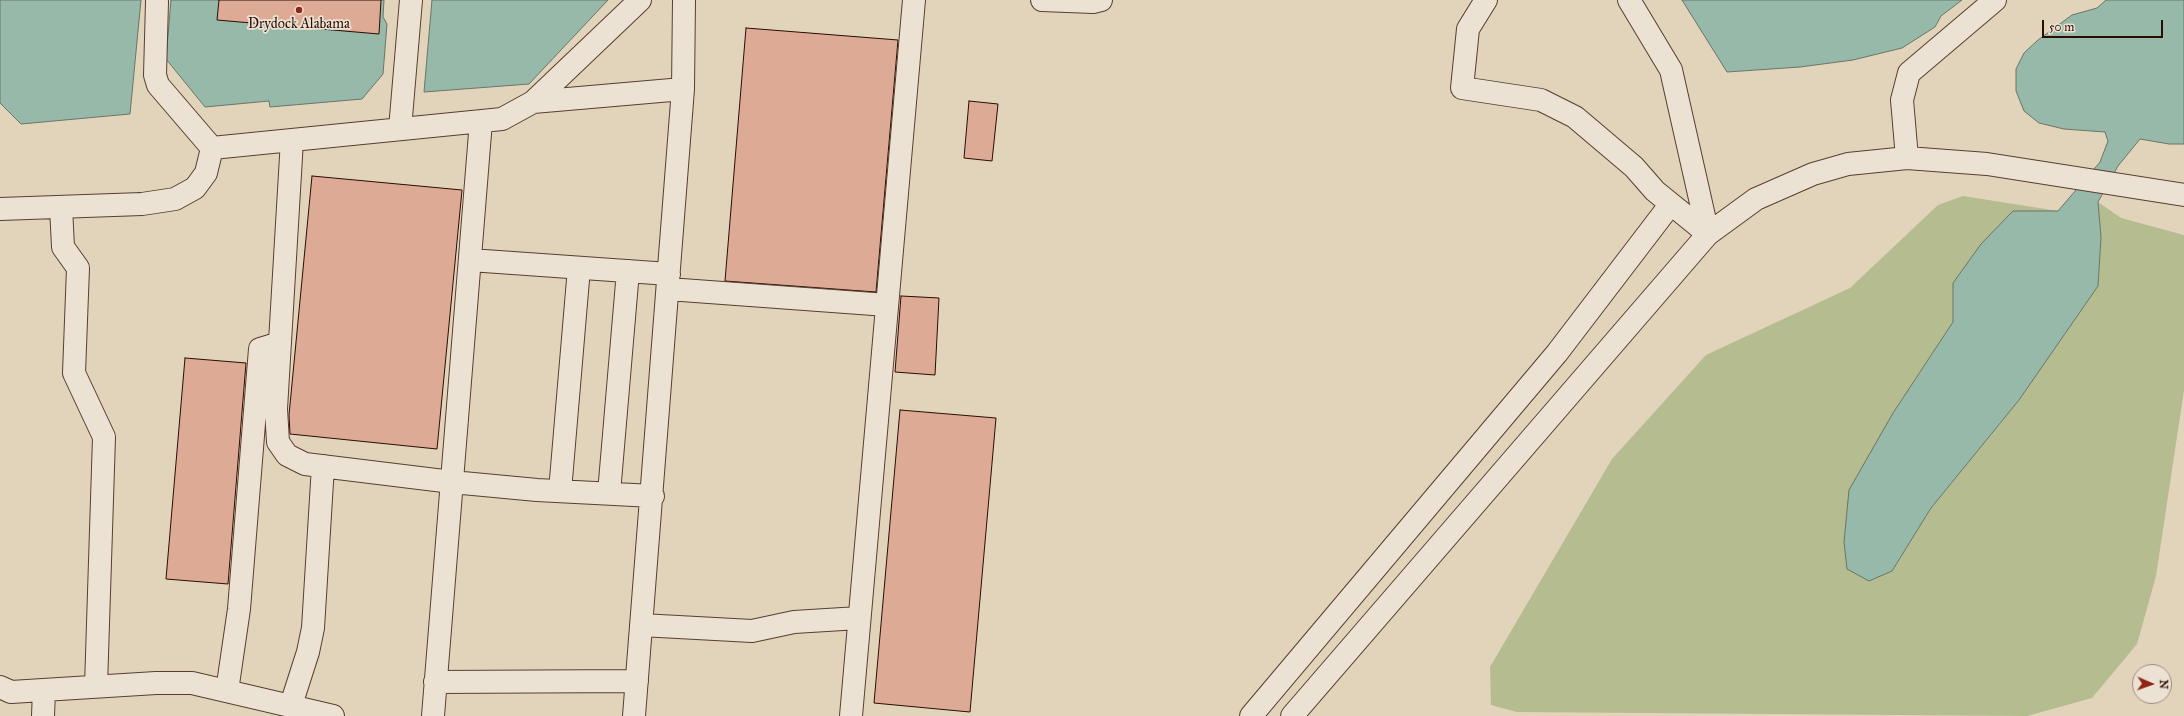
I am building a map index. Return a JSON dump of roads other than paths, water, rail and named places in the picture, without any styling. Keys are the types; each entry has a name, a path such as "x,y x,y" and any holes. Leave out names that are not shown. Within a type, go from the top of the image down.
{"street":[{"path":"400,129 411,0"},
{"path":"212,148 502,118 533,102 640,0"},
{"path":"634,716 653,496 683,89 684,0"},
{"path":"851,716 914,0"},
{"path":"1042,0 1093,2 1101,0"},
{"path":"1486,0 1468,29 1462,88 1541,100 1575,117 1634,167 1655,191 1670,205 1708,234"},
{"path":"1629,0 1671,70 1708,234"},
{"path":"1907,158 1902,100 1909,73 1995,0"},
{"path":"157,2 155,75 158,85 212,148"},
{"path":"533,102 683,89"},
{"path":"433,716 481,121"},
{"path":"292,140 276,409 278,442 287,455 305,464 452,482 560,491 653,496"},
{"path":"0,209 142,204 175,199 195,188 206,173 212,148"},
{"path":"1292,716 1708,234 1756,199 1813,174 1848,164 1907,158 1955,161 2083,178 2184,195"},
{"path":"1251,716 1557,352 1670,205"},
{"path":"61,207 63,246 78,268 74,373 104,437 96,686"},
{"path":"470,260 628,271 668,281 887,305"},
{"path":"560,491 579,268"},
{"path":"609,494 628,271"},
{"path":"228,691 239,609 260,349 280,343"},
{"path":"291,705 308,652 313,628 323,466"},
{"path":"641,625 752,631 794,622 859,618"},
{"path":"435,682 637,681"},
{"path":"0,687 11,692 156,683 192,684 291,705 333,716"},
{"path":"43,716 44,690"}],"place":[{"name":"Drydock Alabama","path":"299,10"}]}
